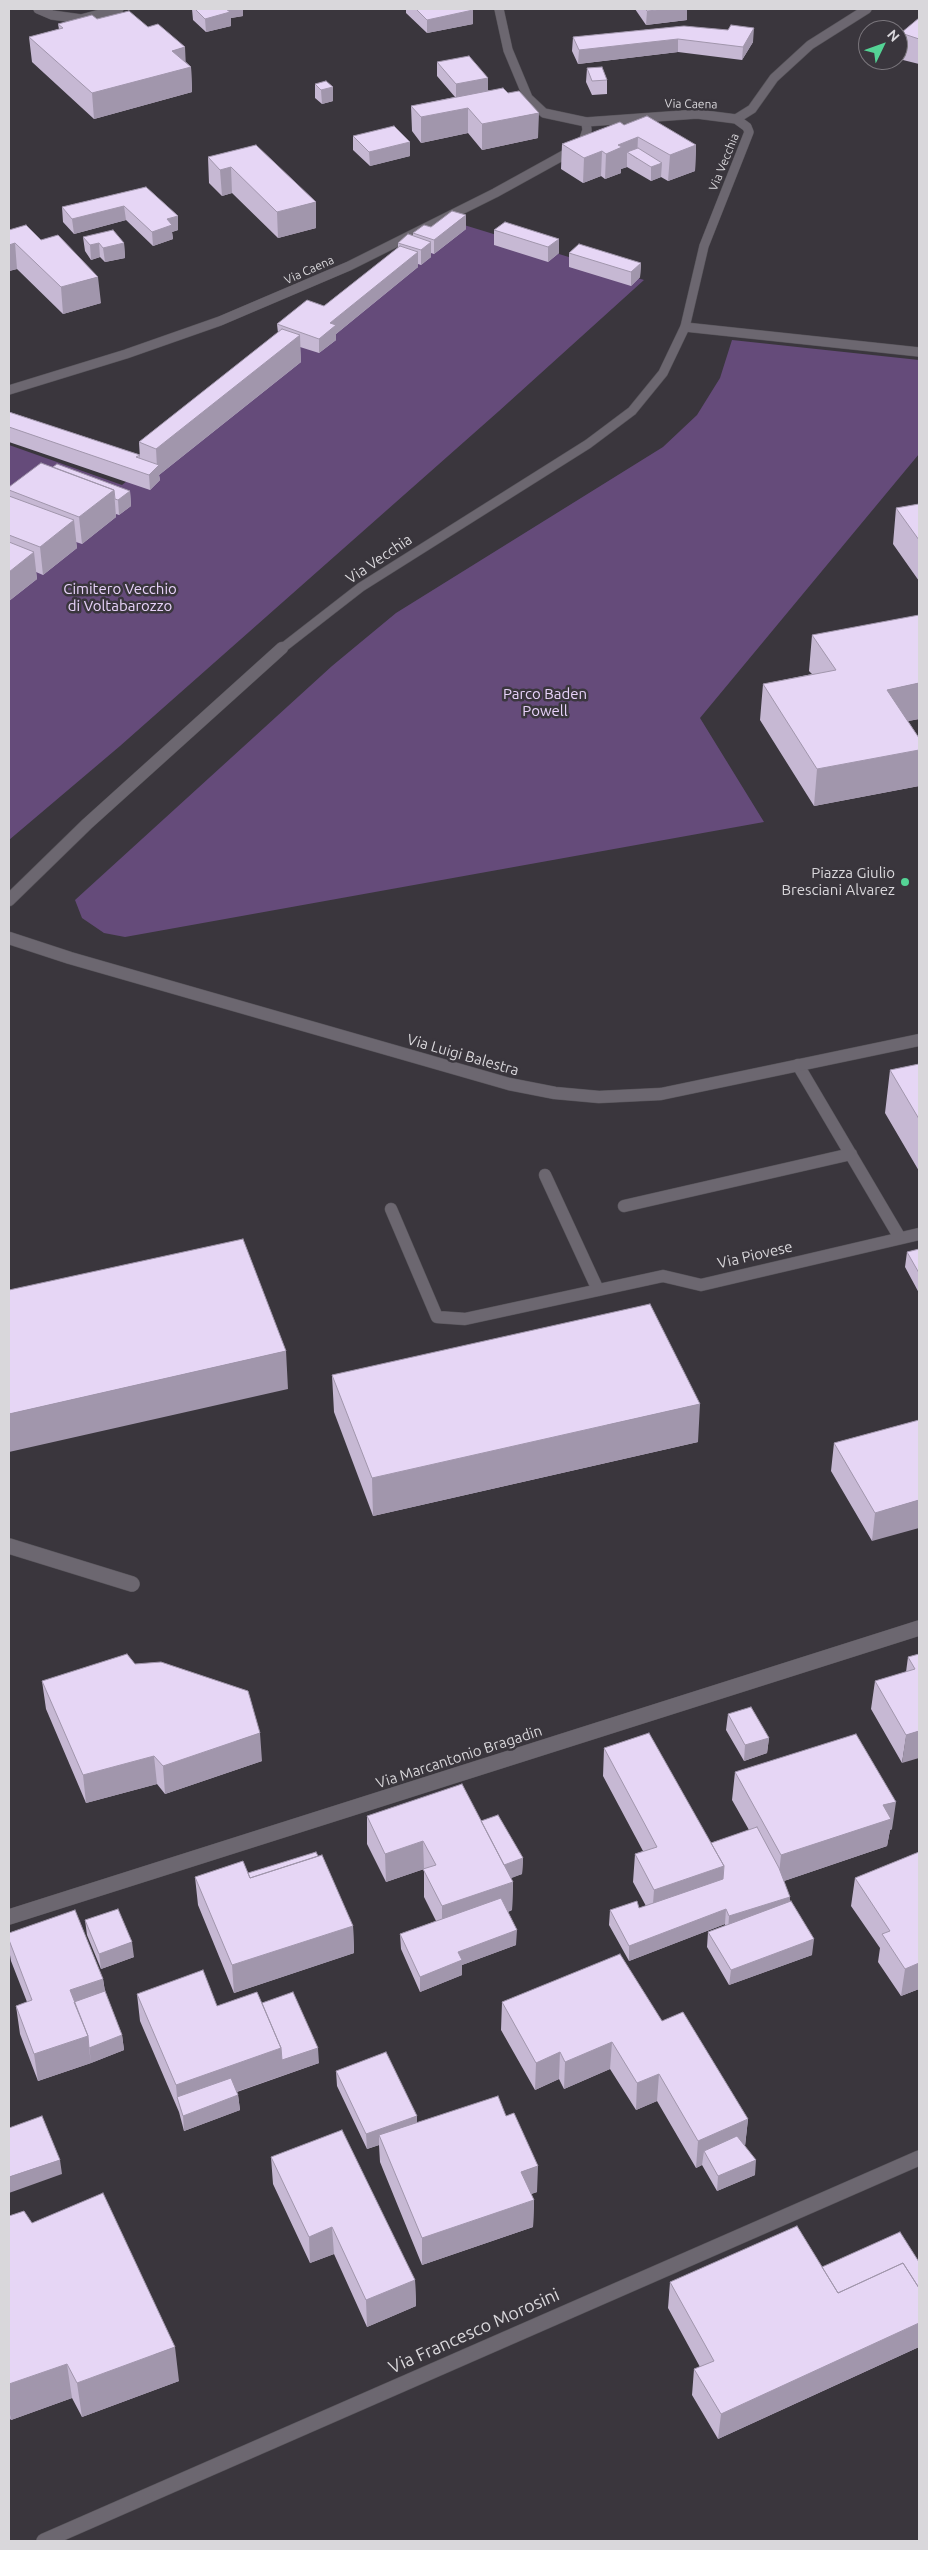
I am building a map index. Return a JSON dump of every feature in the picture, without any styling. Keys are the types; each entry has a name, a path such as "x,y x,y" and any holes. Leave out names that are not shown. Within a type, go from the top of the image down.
{"street":[{"path":"38,9 52,15 81,19 119,9"},
{"name":"Via Caena","path":"499,9 508,50 528,98 544,113 586,122 678,114 736,119"},
{"name":"Via Vecchia","path":"9,900 88,824 270,658 317,620 361,587 588,444 632,411 663,373 685,328 704,246 749,132 747,127 736,119 752,110 774,78 810,46 867,9"},
{"name":"Via Caena","path":"9,390 126,354 220,321 349,266 495,193 582,145 587,130 586,122"},
{"path":"685,328 919,352"},
{"name":"Via Luigi Balestra","path":"9,938 79,961 499,1082 555,1094 599,1097 661,1094 919,1040"},
{"path":"798,1064 900,1238"},
{"path":"624,1206 851,1154"},
{"path":"545,1175 598,1290"},
{"name":"Via Piovese","path":"391,1209 437,1318 465,1319 663,1276 701,1285 919,1234"},
{"path":"9,1546 132,1584"},
{"name":"Via Marcantonio Bragadin","path":"9,1917 919,1628"},
{"name":"Via Francesco Morosini","path":"44,2541 919,2158"}],"green space":[{"name":"Cimitero Vecchio di Voltabarozzo","path":"451,221 644,280 499,411 120,746 9,840 9,445 122,485"},
{"name":"Parco Baden Powell","path":"732,340 919,360 919,454 700,718 764,822 125,937 104,933 82,918 75,900 332,666 396,613 663,447 697,415 720,378"}],"building":[{"path":"195,9 226,9 230,12 205,19"},
{"path":"416,9 472,9 473,10 427,20"},
{"path":"645,9 667,9 647,11"},
{"path":"129,11 148,27 158,24 185,47 172,51 191,67 92,93 29,37 63,28 58,24 92,15 97,19"},
{"path":"919,18 919,39 908,35 908,27"},
{"path":"731,25 754,28 743,47 678,39 579,50 573,37 684,26 728,30"},
{"path":"469,56 488,78 456,84 437,62"},
{"path":"602,67 607,80 592,81 587,68"},
{"path":"326,81 333,87 321,90 315,84"},
{"path":"503,88 508,93 519,91 539,113 482,124 468,108 421,117 411,106"},
{"path":"647,116 696,145 670,155 638,137 618,145 622,147 606,154 602,151 584,158 562,144 620,122 624,125"},
{"path":"394,126 410,142 369,152 353,136"},
{"path":"256,145 316,202 277,212 231,167 220,170 208,157"},
{"path":"638,148 662,163 651,167 627,152"},
{"path":"146,187 178,216 167,219 172,225 152,232 124,206 72,219 62,207"},
{"path":"452,211 466,215 434,240 413,233 424,225 431,227"},
{"path":"505,222 559,239 548,247 494,230"},
{"path":"26,225 41,240 58,235 98,277 61,287 15,243 9,245 9,230"},
{"path":"113,230 124,243 103,248 99,243 90,245 83,237"},
{"path":"408,234 431,242 421,250 398,243"},
{"path":"579,244 641,263 631,272 569,253"},
{"path":"400,246 418,252 330,323 336,325 319,339 277,324 307,300 324,306"},
{"path":"282,329 300,335 156,449 139,442"},
{"path":"9,412 140,455 136,457 159,465 149,475 9,427"},
{"path":"41,463 114,490 79,517 9,490 9,487"},
{"path":"57,464 130,491 118,500 115,499 114,490 53,467"},
{"path":"9,496 74,520 40,547 9,535"},
{"path":"919,504 919,540 896,508"},
{"path":"9,542 34,552 9,572"},
{"path":"919,615 919,683 887,690 919,738 919,750 817,769 763,684 836,670 812,635"},
{"path":"919,1064 919,1119 890,1070"},
{"path":"243,1239 286,1351 9,1414 9,1290"},
{"path":"919,1249 919,1273 907,1252"},
{"path":"650,1304 700,1404 372,1478 332,1375"},
{"path":"919,1420 919,1500 875,1513 834,1443"},
{"path":"127,1654 135,1664 161,1662 248,1691 260,1733 163,1766 154,1756 83,1775 42,1681"},
{"path":"919,1654 919,1731 906,1735 875,1681 915,1669 908,1657"},
{"path":"751,1707 769,1738 745,1745 728,1714"},
{"path":"649,1733 724,1866 654,1890 635,1854 657,1847 604,1748"},
{"path":"856,1734 896,1802 883,1805 891,1819 781,1855 735,1772"},
{"path":"462,1784 513,1882 442,1906 423,1869 436,1865 423,1841 385,1854 367,1816"},
{"path":"498,1815 523,1858 504,1865 481,1821"},
{"path":"757,1827 779,1868 790,1897 729,1916 726,1909 629,1946 610,1910 637,1901 639,1908 723,1879 724,1866 711,1843"},
{"path":"316,1852 318,1856 250,1878 248,1873"},
{"path":"919,1852 919,1963 905,1969 882,1934 890,1931 855,1878"},
{"path":"322,1855 353,1926 232,1965 195,1877 243,1861 250,1878"},
{"path":"501,1898 517,1930 458,1952 462,1960 420,1977 400,1934"},
{"path":"791,1901 814,1939 731,1970 708,1932"},
{"path":"118,1909 132,1942 99,1954 85,1920"},
{"path":"75,1910 103,1979 70,1990 88,2036 34,2054 16,2006 32,2000 9,1940 9,1933"},
{"path":"620,1954 662,2021 683,2012 748,2119 698,2141 659,2074 637,2083 612,2042 565,2062 560,2052 536,2063 502,2002"},
{"path":"203,1970 217,2006 257,1992 281,2048 176,2085 137,1994"},
{"path":"105,1991 122,2035 89,2048 88,2036 74,2002"},
{"path":"293,1992 318,2048 282,2060 281,2048 262,2003"},
{"path":"386,2052 417,2116 366,2134 336,2071"},
{"path":"231,2078 238,2095 183,2116 177,2097"},
{"path":"498,2096 506,2116 514,2113 538,2166 521,2172 534,2200 422,2238 379,2135"},
{"path":"42,2116 60,2160 9,2177 9,2128"},
{"path":"342,2130 415,2280 366,2300 332,2227 309,2237 271,2157"},
{"path":"737,2136 756,2160 718,2176 704,2151"},
{"path":"103,2193 175,2347 77,2383 67,2364 9,2384 9,2216 24,2211 32,2223"},
{"path":"797,2226 838,2293 903,2263 919,2288 919,2323 721,2414 694,2369 714,2361 670,2282"},
{"path":"900,2232 919,2262 919,2288 903,2263 838,2293 822,2267"}],"place":[{"name":"Piazza Giulio Bresciani Alvarez","path":"905,882"}]}
